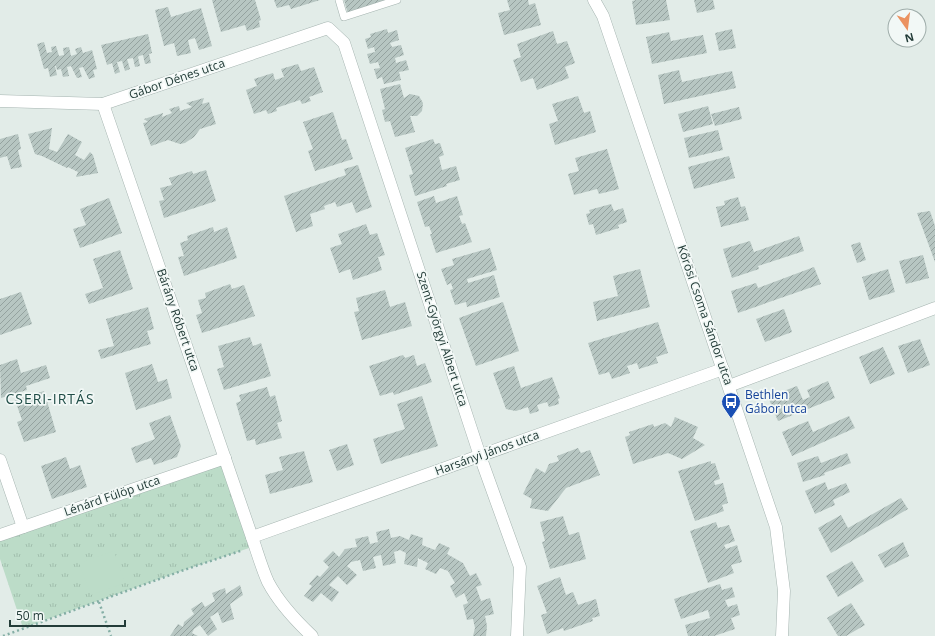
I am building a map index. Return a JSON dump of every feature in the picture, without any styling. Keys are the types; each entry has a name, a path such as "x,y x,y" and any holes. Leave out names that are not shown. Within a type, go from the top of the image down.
{"street":[{"name":"Kőrösi Csoma Sándor utca","path":"594,0 603,16 776,527 784,591 782,636"},
{"name":"Gábor Dénes utca","path":"0,101 103,104 328,28 344,44"},
{"name":"Szent-Györgyi Albert utca","path":"344,44 480,456 520,567 517,636"},
{"name":"Bárány Róbert utca","path":"103,104 268,582 280,602 294,619 312,636"},
{"path":"729,386 935,308"},
{"name":"Harsányi János utca","path":"253,542 480,456 723,369"},
{"name":"Lénárd Fülöp utca","path":"0,535 225,458"},
{"path":"0,460 23,527"}],"lane":[{"path":"339,0 344,18 398,0"}],"path":[{"path":"3,636 99,602 253,542"},
{"path":"99,602 111,636"}],"green space":[{"path":"225,458 255,546 23,628 0,559 0,535"},
{"path":"114,551 125,583 91,595 79,563"}],"building":[{"path":"212,0 255,0 261,20 259,21 260,27 247,31 245,25 221,32"},
{"path":"274,0 320,0 291,9 289,5 277,8"},
{"path":"344,0 388,0 348,14"},
{"path":"507,0 528,0 529,5 535,3 541,25 504,35 498,13 510,10"},
{"path":"666,0 670,20 636,25 632,1"},
{"path":"694,0 713,0 715,9 697,13"},
{"path":"168,7 171,17 201,8 212,46 199,50 195,38 188,40 191,53 177,56 174,43 164,46 155,10"},
{"path":"387,29 388,33 397,30 399,40 390,43 392,47 401,45 404,55 395,58 396,63 406,60 409,70 399,72 401,80 384,84 382,77 377,79 374,69 380,68 378,62 370,64 367,54 375,52 374,47 368,49 365,39 371,37 370,34"},
{"path":"732,29 736,48 719,51 715,33"},
{"path":"553,31 557,44 567,41 575,63 565,67 569,78 537,90 533,78 521,82 513,60 521,57 517,44"},
{"path":"669,32 671,41 703,35 707,53 652,64 646,37"},
{"path":"148,34 152,53 149,54 151,63 145,64 143,55 139,56 140,66 135,67 133,58 127,59 130,69 125,71 122,61 117,62 120,72 115,74 112,63 107,65 101,45"},
{"path":"44,42 47,53 52,52 51,47 56,46 59,56 64,55 63,48 69,47 71,56 77,54 75,49 81,47 83,53 92,50 97,69 93,70 95,77 89,79 83,67 79,68 82,77 77,78 71,66 67,67 69,76 63,77 61,69 57,70 55,66 57,75 50,77 48,68 44,69 37,44"},
{"path":"298,64 301,71 314,67 323,92 309,97 311,101 302,104 300,100 276,108 277,111 268,114 266,110 254,114 246,90 257,86 254,79 273,73 275,80 284,77 281,69"},
{"path":"679,70 682,82 732,71 736,88 664,104 658,75"},
{"path":"400,84 404,98 410,94 419,96 423,103 422,111 417,116 410,116 415,132 395,137 390,121 385,122 382,110 385,109 380,89"},
{"path":"578,96 584,113 590,111 596,132 555,145 549,124 558,121 552,104"},
{"path":"204,98 202,104 209,102 216,124 200,129 194,137 185,143 180,144 168,140 151,146 143,123 148,122 144,119 163,113 162,117 172,113 169,109 179,106 180,111 192,107 186,103"},
{"path":"708,106 713,124 683,132 678,114"},
{"path":"739,107 742,119 715,126 711,114"},
{"path":"333,112 342,140 346,139 353,159 315,171 308,151 313,149 303,122"},
{"path":"52,128 49,149 57,152 68,134 82,142 75,155 84,160 90,152 93,155 98,173 76,177 78,172 35,154 28,134"},
{"path":"718,130 723,150 689,158 684,138"},
{"path":"18,134 21,149 18,150 22,167 11,169 7,156 0,158 0,139"},
{"path":"433,139 435,144 440,143 444,155 439,157 442,170 456,166 460,180 446,184 447,186 415,196 409,175 413,174 405,148"},
{"path":"607,149 619,189 599,194 597,189 574,195 568,174 579,171 575,158"},
{"path":"729,156 735,178 694,189 688,167"},
{"path":"358,165 372,207 356,213 352,202 337,207 335,202 324,206 325,209 310,214 313,226 296,232 284,196 346,175 344,169"},
{"path":"206,170 216,201 164,218 159,201 164,200 160,188 172,185 169,178 192,171 193,174"},
{"path":"434,196 436,203 457,196 463,215 459,216 462,224 465,223 472,242 436,253 430,234 432,234 429,226 425,227 417,202"},
{"path":"738,197 741,207 745,206 749,220 721,227 716,207 725,205 724,201"},
{"path":"109,198 122,233 80,248 73,229 86,225 80,209"},
{"path":"611,204 614,211 623,208 627,222 618,225 619,228 596,235 593,224 589,225 586,214 590,213 589,210"},
{"path":"930,211 935,226 935,262 917,213"},
{"path":"366,224 370,235 377,233 385,255 378,257 382,270 353,280 350,269 339,273 330,248 342,244 338,234"},
{"path":"213,227 214,232 227,227 237,258 184,276 178,257 184,256 180,243 188,240 187,236"},
{"path":"799,236 804,251 758,266 759,269 732,278 723,249 750,241 754,252"},
{"path":"860,242 866,260 857,263 851,245"},
{"path":"490,248 497,270 467,279 468,283 494,275 500,297 467,307 466,302 455,305 450,290 453,289 451,283 447,285 441,269 454,265 452,259"},
{"path":"120,250 133,289 89,304 85,294 103,288 93,259"},
{"path":"923,255 929,278 906,284 899,261"},
{"path":"814,267 821,284 738,313 731,291 756,283 758,288"},
{"path":"640,269 650,307 597,321 593,302 618,296 613,276"},
{"path":"888,269 895,292 869,300 862,277"},
{"path":"230,284 232,289 244,285 255,316 202,333 196,315 202,313 198,300 206,298 205,293"},
{"path":"385,290 390,307 405,302 412,326 362,340 354,312 359,311 356,298"},
{"path":"21,292 32,324 0,335 0,299"},
{"path":"503,302 519,351 476,366 459,318"},
{"path":"148,307 154,329 147,331 151,344 101,359 98,350 114,346 106,319"},
{"path":"784,309 792,332 765,342 756,319"},
{"path":"658,322 668,353 656,357 658,363 639,369 637,363 627,366 630,373 612,379 609,372 599,375 588,343"},
{"path":"250,337 253,346 261,343 271,376 224,390 217,369 224,367 218,346"},
{"path":"920,339 930,365 908,373 898,346"},
{"path":"883,347 895,374 870,384 859,357"},
{"path":"403,355 405,358 414,355 417,366 425,363 432,382 394,395 393,392 380,396 369,366"},
{"path":"17,359 21,373 46,365 50,378 26,386 27,390 1,398 0,365"},
{"path":"152,364 158,382 167,379 172,398 136,410 125,373"},
{"path":"514,366 521,388 552,377 560,398 558,399 559,404 549,407 547,402 537,405 539,411 530,414 528,407 516,411 506,409 493,373"},
{"path":"828,381 835,398 778,421 768,397 797,386 803,400 810,397 807,390"},
{"path":"267,387 270,397 275,395 282,421 277,423 282,438 256,445 255,439 247,441 236,403 241,401 239,395"},
{"path":"44,391 56,432 24,442 17,422 22,420 15,400"},
{"path":"422,396 438,446 381,464 373,439 405,429 397,404"},
{"path":"170,415 181,446 177,457 154,465 151,458 136,463 131,448 155,439 149,423"},
{"path":"849,416 855,428 792,456 782,432 808,421 813,432"},
{"path":"675,417 698,427 693,438 705,445 682,459 668,453 633,464 625,437 630,435 629,432 653,424 654,427 665,423 671,427"},
{"path":"347,444 354,465 337,471 329,450"},
{"path":"578,448 581,453 590,450 600,475 566,488 548,511 530,508 532,499 523,494 536,468 545,473 549,464 559,461 557,456"},
{"path":"304,451 313,482 270,494 265,475 283,470 279,457"},
{"path":"847,453 851,463 824,473 825,475 803,482 797,463 818,456 821,463"},
{"path":"66,457 70,469 80,465 87,487 52,499 41,466"},
{"path":"711,461 711,464 715,463 720,479 714,481 715,485 723,483 728,503 722,505 724,511 695,521 678,471"},
{"path":"825,482 828,490 846,483 850,492 833,500 835,505 815,514 805,491"},
{"path":"901,498 908,509 831,553 818,528 841,515 848,528"},
{"path":"563,516 569,535 579,532 586,559 550,569 542,542 545,541 540,522"},
{"path":"716,522 718,528 729,525 735,541 724,545 726,549 737,545 742,562 731,565 734,573 708,583 690,531"},
{"path":"389,529 391,538 400,536 409,540 411,534 423,538 422,545 435,550 439,543 450,548 447,554 463,563 470,576 476,573 482,585 476,587 481,601 490,598 494,614 485,616 487,626 486,636 473,636 475,628 473,619 467,620 463,605 468,603 465,595 464,593 456,598 450,586 455,583 448,571 440,568 436,574 425,569 428,563 418,558 417,567 404,564 406,553 400,550 394,552 396,563 383,566 381,555 373,557 376,568 363,571 360,560 351,562 347,566 357,575 347,585 338,576 329,585 339,592 332,602 321,593 313,602 304,596 312,586 309,584 317,575 320,577 329,567 323,561 333,551 339,557 345,549 357,547 355,539 368,536 370,544 378,542 376,532"},
{"path":"903,542 909,556 885,568 878,555"},
{"path":"852,561 864,581 838,597 826,576"},
{"path":"560,577 566,595 573,592 578,605 596,599 600,616 592,618 593,621 564,631 563,628 547,634 541,615 547,613 537,586"},
{"path":"720,584 722,590 732,587 735,597 725,600 728,607 737,604 740,615 731,618 735,629 714,636 688,636 685,625 710,618 708,610 681,619 674,599"},
{"path":"240,585 243,595 230,604 234,619 222,623 218,612 210,617 217,629 208,636 200,625 194,629 192,633 198,636 170,636 178,624 183,627 184,622 194,614 191,609 202,602 205,607 215,601 212,593 225,588 226,594"},
{"path":"851,603 865,625 846,636 838,636 827,618"}],"place":[{"name":"Bethlen Gábor utca","path":"731,419"}],"district":[{"name":"CSERI-IRTÁS","path":"50,399"}]}
